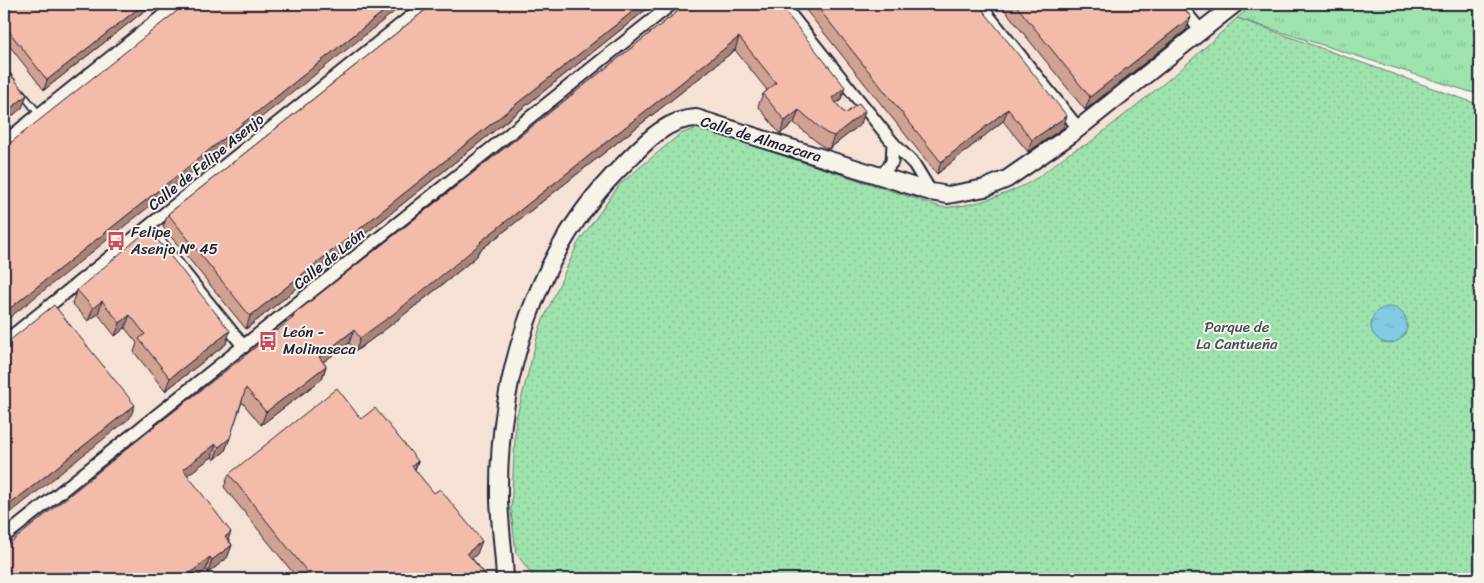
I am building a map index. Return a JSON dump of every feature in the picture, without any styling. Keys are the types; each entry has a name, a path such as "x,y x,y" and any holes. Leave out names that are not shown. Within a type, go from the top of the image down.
{"street":[{"path":"4,142 177,4"},
{"name":"Calle de Felipe Asenjo","path":"4,342 426,4"},
{"name":"Calle de León","path":"4,537 672,4"},
{"path":"782,4 893,143 914,164 931,192"},
{"path":"979,4 1079,129"},
{"path":"1179,4 1201,31"},
{"name":"Calle de Almazcara","path":"505,579 499,501 503,420 508,390 531,310 553,262 575,222 599,188 654,135 674,122 696,118 931,192 948,195 985,188 1007,179 1079,129 1235,4"},
{"path":"881,176 892,162 893,143"},
{"path":"148,228 244,347"}],"lane":[{"path":"4,72 39,114"}],"shaded area":[{"path":"4,4 1254,4 1178,72 1088,144 1072,149 1031,182 954,209 941,208 698,128 680,134 620,184 561,277 540,327 516,419 511,511 516,553 535,579 4,579"}],"green space":[{"path":"1254,4 1480,4 1480,95 1237,18"},
{"name":"Parque de La Cantueña","path":"1237,18 1480,105 1480,579 535,579 516,553 511,511 516,419 540,327 578,243 620,184 680,134 698,128 941,207 962,206 999,196 1030,182 1064,156 1088,144 1178,72"}],"water":[{"path":"1389,307 1396,308 1402,312 1406,318 1406,332 1402,338 1396,342 1389,343 1382,342 1376,338 1372,332 1371,325 1372,318 1376,312 1382,308"}],"building":[{"path":"4,4 144,4 47,80 4,25"},
{"path":"186,4 393,4 4,313 4,148"},
{"path":"433,4 642,4 250,316 168,214"},
{"path":"687,4 779,4 845,87 832,98 845,114 859,103 865,111 834,136 826,133 799,110 785,121 763,94 776,83 739,37 480,242 392,315 360,338 354,330 319,357 326,366 266,412 246,388 230,438 219,447 216,444 183,469 231,532 225,537 232,545 212,560 210,557 183,579 4,579 4,548 294,317 293,315"},
{"path":"815,4 978,4 1067,116 1032,140 1008,109 941,162"},
{"path":"1015,4 1180,4 1191,17 1090,97"},
{"path":"11,75 27,95 4,114 4,80"},
{"path":"149,229 230,331 170,378 139,339 145,334 130,315 120,323 102,301 93,308 77,290"},
{"path":"54,305 135,405 4,509 4,345"},
{"path":"337,388 361,419 375,408 418,461 412,466 434,493 440,489 482,541 467,553 489,579 313,579 229,474"}],"place":[{"name":"Felipe Asenjo Nº 45","path":"116,241"},
{"name":"León - Molinaseca","path":"268,341"}]}
